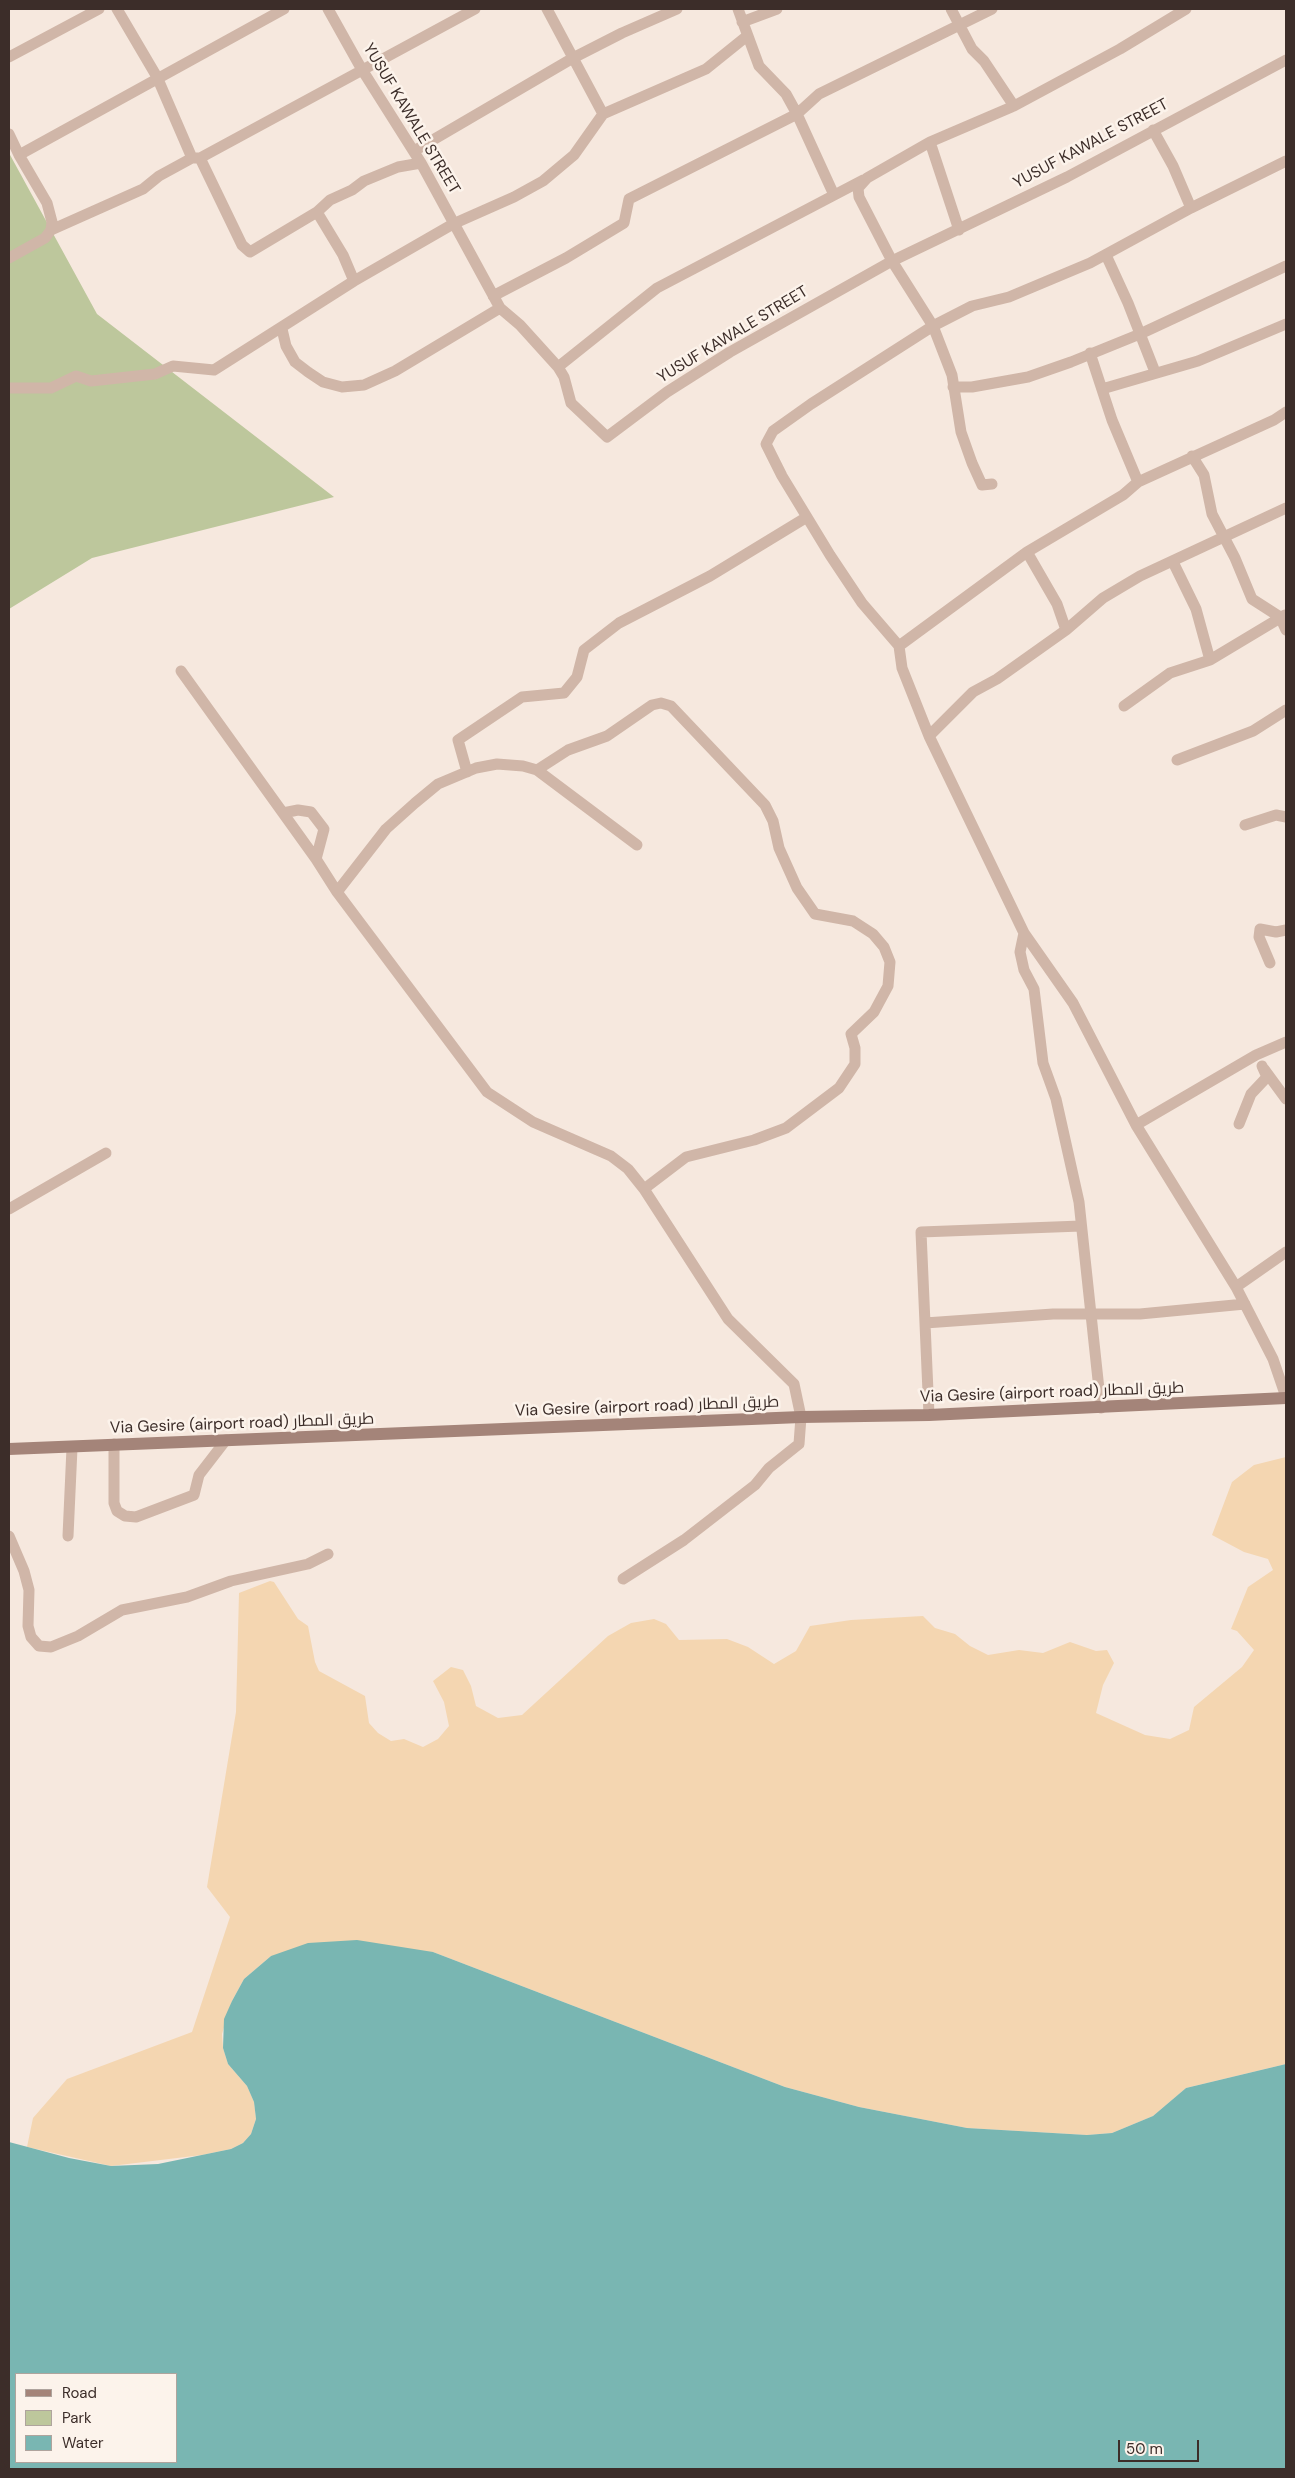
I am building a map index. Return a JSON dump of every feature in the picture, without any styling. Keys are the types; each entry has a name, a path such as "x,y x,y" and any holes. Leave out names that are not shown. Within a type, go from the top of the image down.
{"main road":[{"name":"Via Gesire (airport road) طريق المطار","path":"9,1449 72,1448 114,1444 801,1417 929,1415 1286,1398"}],"street":[{"path":"9,57 100,9"},
{"path":"117,9 157,77 196,158 242,245 250,252 317,212 330,200 352,190 364,181 398,167 421,163"},
{"path":"19,155 157,77 284,9"},
{"name":"YUSUF KAWALE STREET","path":"328,9 421,163 500,308 520,325 558,367 564,377 571,404 607,436 667,392 730,352 892,261 1067,177 1286,60"},
{"path":"9,258 29,248 51,230 143,189 159,176 475,9"},
{"path":"547,9 603,114"},
{"path":"414,152 573,58 622,33 677,9"},
{"path":"738,9 759,66 786,94 834,195"},
{"path":"742,22 777,9"},
{"path":"951,9 972,49 984,61 1014,106"},
{"path":"493,296 566,258 624,222 629,199 797,114 819,94 992,9"},
{"path":"558,367 656,288 867,178 930,142 1014,106 1120,49 1170,12 1186,9"},
{"path":"9,388 51,388 76,376 91,381 155,374 173,366 214,370 282,329 354,281 453,224 514,197 543,181 574,155 603,114 706,68 747,36"},
{"path":"1153,130 1173,166 1191,208"},
{"path":"9,134 47,203 52,222 51,230"},
{"path":"930,142 958,230"},
{"path":"1286,161 1191,208 1106,255 1009,297 972,306 933,326 811,404 773,431 768,437 766,444 807,517 862,603 899,646 902,668 929,736 1024,933 1073,1003 1136,1126 1236,1287 1273,1359 1286,1398"},
{"path":"867,178 858,188 859,197 892,261 933,326 952,375 961,432 972,463 982,484 992,484"},
{"path":"317,212 339,247 354,281"},
{"path":"1106,255 1128,303 1155,372"},
{"path":"953,387 972,387 1028,377 1140,334 1286,266"},
{"path":"282,329 286,346 295,362 308,372 324,382 342,387 364,385 395,371 500,308"},
{"path":"1102,389 1198,361 1286,324"},
{"path":"1090,353 1112,420 1138,482"},
{"path":"899,646 1027,552 1123,494 1138,482 1274,420 1286,412"},
{"path":"1192,456 1204,475 1212,514 1252,599 1283,616 1286,630"},
{"path":"929,736 973,692 997,679 1066,630 1103,598 1140,576 1286,508"},
{"path":"467,772 458,740 522,697 564,693 577,677 584,650 619,623 710,576 807,517"},
{"path":"1027,552 1057,604 1066,630"},
{"path":"1173,562 1196,608 1210,660"},
{"path":"1124,706 1170,673 1210,660 1283,616"},
{"path":"181,671 316,858 337,892 487,1092 533,1122 612,1156 628,1169 644,1189 728,1319 794,1384 801,1417 799,1444 769,1468 755,1485 684,1540 622,1579"},
{"path":"537,770 568,750 607,736 652,705 661,703 671,706 765,805 773,821 780,848 797,888 815,914 847,919 866,930 884,947 890,962 888,986 874,1012 851,1034 855,1048 855,1064 839,1088 786,1128 754,1140 686,1158 644,1189"},
{"path":"1177,760 1253,731 1286,710"},
{"path":"337,892 386,829 438,784 467,772 497,764 523,766 537,770 637,846"},
{"path":"283,813 298,810 311,812 324,829 316,858"},
{"path":"1245,825 1276,815 1285,820"},
{"path":"1270,963 1259,937 1260,929 1276,932 1286,930"},
{"path":"1024,933 1020,952 1024,970 1034,989 1044,1062 1056,1099 1079,1202 1101,1408"},
{"path":"1136,1126 1256,1055 1286,1042"},
{"path":"1239,1124 1251,1094 1267,1077 1256,1055"},
{"path":"1262,1066 1286,1099"},
{"path":"9,1209 106,1153"},
{"path":"929,1415 921,1232 1082,1226"},
{"path":"1236,1287 1286,1252"},
{"path":"925,1323 980,1318 1140,1314 1245,1304"},
{"path":"114,1444 114,1503 117,1511 125,1516 136,1517 194,1495 199,1475 226,1440"},
{"path":"68,1536 72,1448"},
{"path":"9,1536 24,1571 29,1590 28,1626 31,1637 39,1646 51,1647 78,1636 122,1610 186,1597 231,1581 308,1564 328,1554"}],"green space":[{"path":"9,153 97,314 334,497 92,558 9,609"}],"sand":[{"path":"1286,1457 1286,2064 1186,2088 1153,2116 1112,2133 1087,2135 967,2128 859,2107 785,2087 433,1952 271,1956 244,1979 232,2001 222,2034 223,2048 228,2064 247,2086 254,2102 256,2119 251,2134 243,2143 231,2149 202,2155 111,2166 27,2147 33,2118 67,2079 192,2032 230,1917 207,1887 236,1712 239,1593 270,1581 274,1582 298,1619 308,1626 315,1662 319,1671 365,1696 369,1723 378,1733 391,1741 404,1739 423,1747 438,1739 449,1726 444,1702 433,1681 451,1667 463,1670 471,1686 476,1706 498,1718 522,1715 608,1636 631,1623 654,1619 666,1624 679,1640 727,1639 748,1647 774,1664 796,1651 810,1626 851,1620 923,1616 935,1628 955,1634 970,1646 988,1655 1019,1650 1043,1653 1070,1642 1096,1651 1107,1650 1114,1663 1103,1685 1096,1713 1145,1735 1170,1739 1189,1730 1194,1707 1242,1667 1254,1650 1237,1631 1231,1629 1248,1587 1273,1570 1268,1559 1244,1552 1212,1535 1232,1482 1254,1465"}],"water":[{"path":"357,1940 433,1952 785,2087 859,2107 967,2128 1087,2135 1112,2133 1153,2116 1186,2088 1286,2064 1286,2469 9,2469 9,2142 69,2158 111,2166 158,2164 231,2149 243,2143 251,2134 256,2119 254,2102 247,2086 228,2064 223,2048 224,2019 244,1979 271,1956 308,1943"}]}
